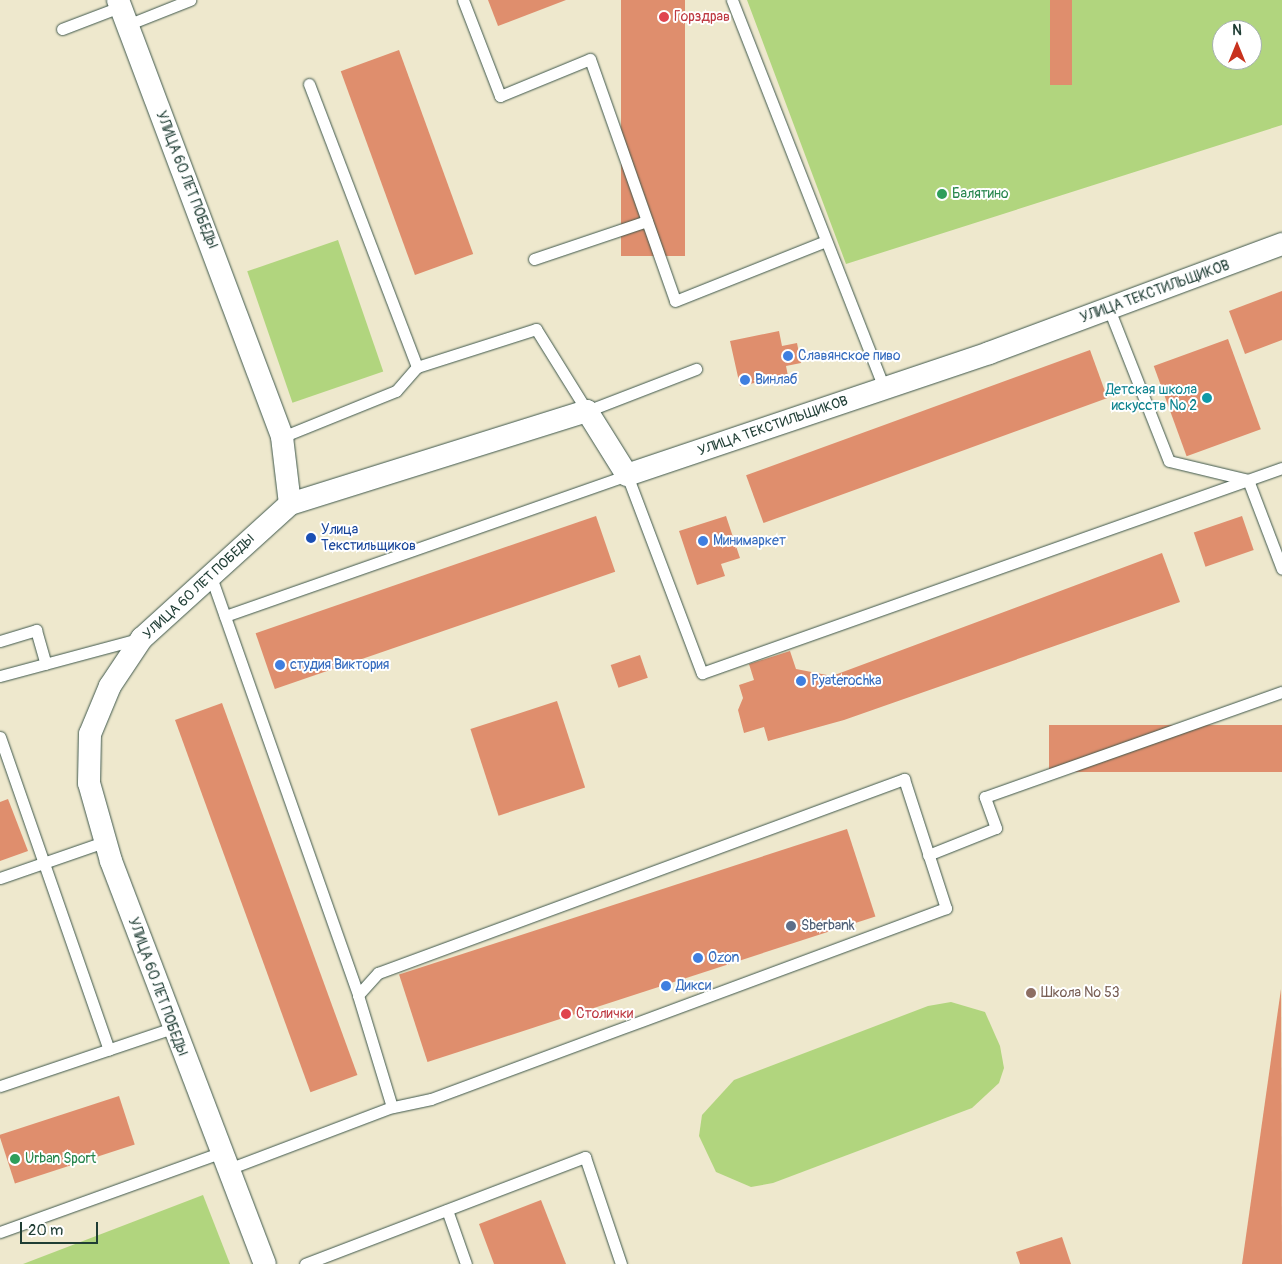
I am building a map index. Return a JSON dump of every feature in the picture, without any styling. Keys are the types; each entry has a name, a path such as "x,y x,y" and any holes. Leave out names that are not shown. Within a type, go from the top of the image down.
{"street":[{"name":"УЛИЦА 60 ЛЕТ ПОБЕДЫ","path":"122,10 282,437 290,504 210,574 142,638 110,686 90,734 89,783 104,842 172,1028 223,1162 265,1264"},
{"name":"УЛИЦА ТЕКСТИЛЬЩИКОВ","path":"626,475 884,388 1109,309 1282,244"},
{"path":"290,504 587,411 626,475"}],"lane":[{"path":"62,29 122,10 190,0"},
{"path":"463,0 500,96 590,59 675,301 826,241"},
{"path":"732,0 884,388"},
{"path":"309,84 417,367"},
{"path":"534,260 647,221"},
{"path":"1109,309 1169,461 1248,480"},
{"path":"282,437 396,391 417,367 536,329 587,411 696,369"},
{"path":"225,616 626,475 702,673 1282,468"},
{"path":"1248,480 1282,569"},
{"path":"210,574 358,995 392,1107"},
{"path":"0,641 36,630 46,664"},
{"path":"0,676 142,638"},
{"path":"928,855 996,828 985,797 1282,692"},
{"path":"0,736 109,1050"},
{"path":"0,1232 392,1107 431,1099 946,908 904,779 378,973 358,995"},
{"path":"0,878 104,842"},
{"path":"0,1086 172,1028"},
{"path":"305,1264 585,1158 621,1264"},
{"path":"447,1210 466,1264"}],"green space":[{"name":"Балятино","path":"747,0 1282,0 1282,125 846,264"},
{"path":"338,240 383,371 292,403 247,271"},
{"path":"951,1002 985,1012 1000,1046 1004,1068 999,1083 972,1108 773,1183 751,1187 716,1172 699,1136 702,1115 734,1080 928,1006"},
{"path":"203,1195 230,1264 23,1264"}],"building":[{"path":"488,0 566,0 498,26"},
{"path":"621,0 685,0 685,256 621,256"},
{"path":"1050,0 1072,0 1072,85 1050,85"},
{"path":"399,50 473,254 415,275 341,71"},
{"path":"1282,291 1282,340 1245,354 1229,311"},
{"path":"779,331 782,346 797,343 801,363 786,366 788,376 740,386 730,341"},
{"name":"Детская школа искусств № 2","path":"1228,339 1261,429 1187,456 1154,366"},
{"path":"1090,350 1107,398 764,523 746,475"},
{"path":"596,516 615,572 275,689 256,633"},
{"path":"726,516 740,558 721,564 725,576 697,585 679,531"},
{"path":"1242,516 1254,550 1205,567 1194,533"},
{"path":"1162,553 1180,602 844,720 768,741 764,727 744,733 738,710 743,698 739,685 754,680 749,664 790,651 796,669 832,676"},
{"path":"640,655 648,678 619,688 611,665"},
{"path":"557,701 585,788 499,816 470,729"},
{"path":"222,703 357,1075 310,1092 175,720"},
{"path":"1049,725 1282,725 1282,772 1049,772"},
{"path":"8,799 28,851 0,861 0,802"},
{"path":"847,829 875,916 427,1062 399,975"},
{"path":"1281,989 1282,1264 1242,1264"},
{"path":"119,1096 135,1145 15,1183 0,1135"},
{"path":"541,1200 566,1264 494,1264 479,1224"},
{"path":"1062,1237 1071,1264 1020,1264 1016,1252"}],"place":[{"name":"Горздрав","path":"664,17"},
{"name":"Балятино","path":"942,194"},
{"name":"Славянское пиво","path":"788,356"},
{"name":"Винлаб","path":"745,380"},
{"name":"Детская школа искусств № 2","path":"1207,398"},
{"name":"Улица Текстильщиков","path":"311,538"},
{"name":"Минимаркет","path":"703,541"},
{"name":"студия Виктория","path":"280,665"},
{"name":"Pyaterochka","path":"801,681"},
{"name":"Sberbank","path":"791,926"},
{"name":"Ozon","path":"698,958"},
{"name":"Дикси","path":"666,986"},
{"name":"Школа № 53","path":"1031,993"},
{"name":"Столички","path":"566,1014"},
{"name":"Urban Sport","path":"15,1159"}]}
